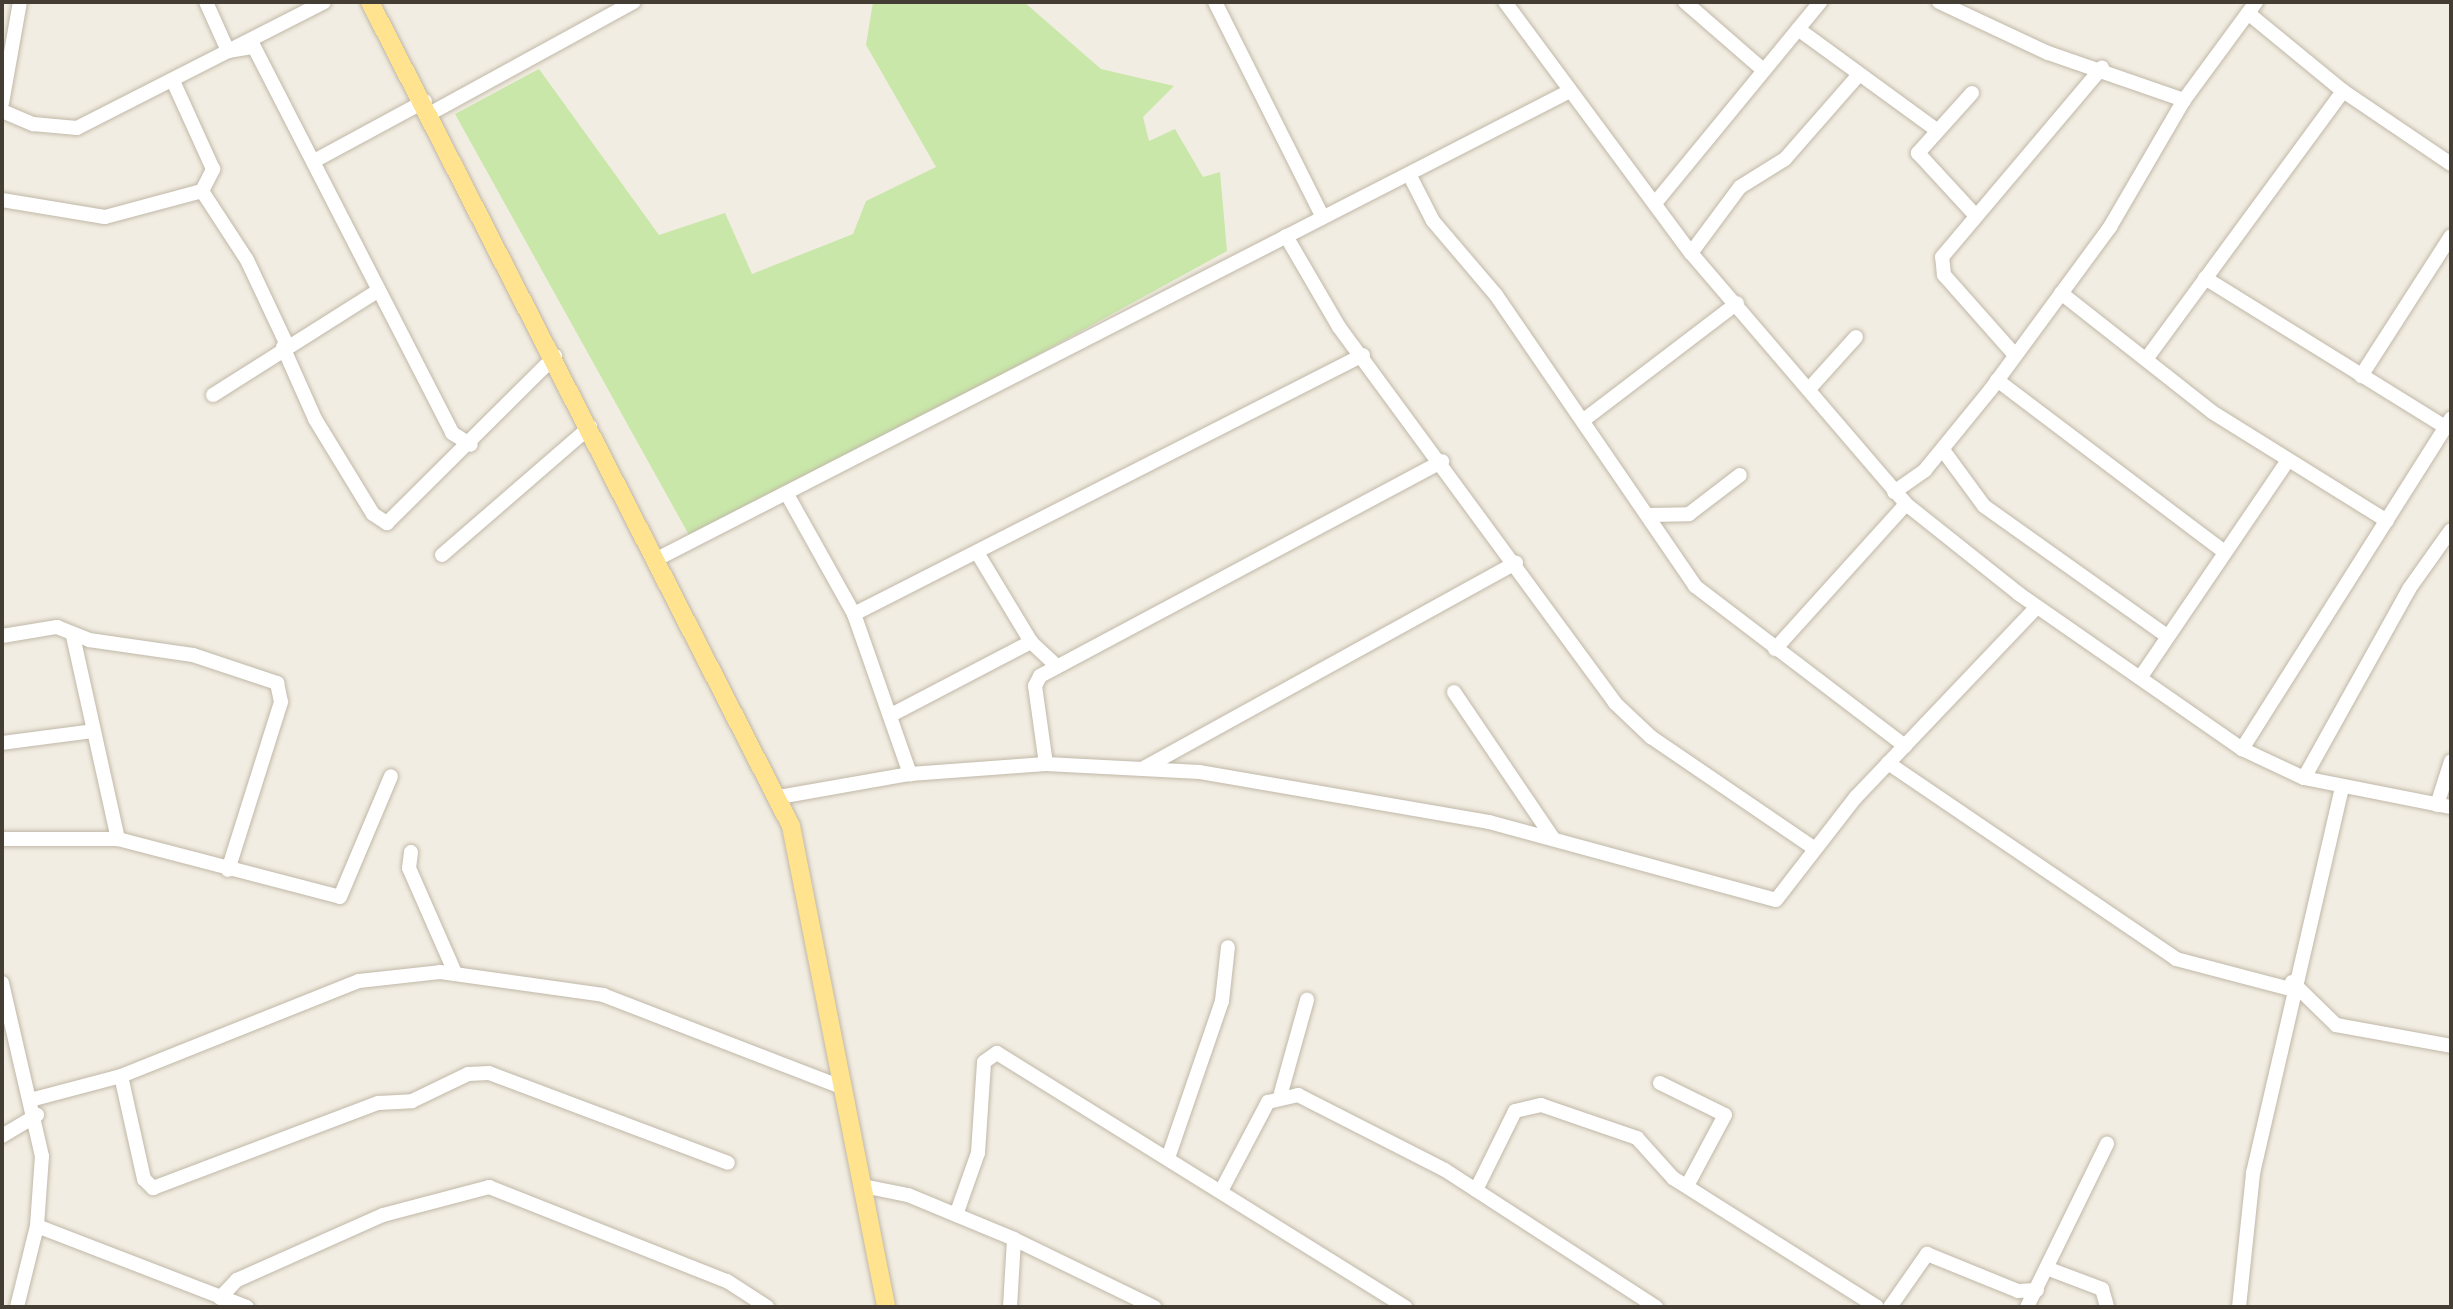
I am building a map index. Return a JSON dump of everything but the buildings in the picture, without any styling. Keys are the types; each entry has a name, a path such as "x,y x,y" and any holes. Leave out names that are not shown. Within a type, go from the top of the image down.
{"main road":[{"path":"370,2 428,107 655,560 779,797 805,873 842,1087 886,1307"}],"street":[{"path":"2,103 20,2"},
{"path":"206,2 228,51"},
{"path":"2,111 33,124 77,128 174,83 228,51 324,2"},
{"path":"314,161 634,2"},
{"path":"1215,2 1322,216"},
{"path":"1505,2 1691,253 1737,303 1906,504 2037,607 2242,749 2304,778 2444,806 2451,761"},
{"path":"1685,2 1762,69"},
{"path":"1656,202 1820,2"},
{"path":"1939,2 2009,37 2184,100"},
{"path":"1894,492 1943,450 2110,227 2184,100 2252,7 2343,91 2451,164"},
{"path":"1798,29 1856,78 1935,129"},
{"path":"228,51 254,47 314,161 376,292 452,433 471,445"},
{"path":"2014,354 1941,269 1946,249 2102,68"},
{"path":"1691,253 1740,187 1785,159 1856,78"},
{"path":"2,200 105,217 202,191 213,169 174,83"},
{"path":"655,560 788,496 1322,216 1411,178 1570,91"},
{"path":"2147,358 2343,91"},
{"path":"1972,93 1935,129 1918,158 1975,215"},
{"path":"1411,178 1433,221 1585,419 1695,586 1905,746"},
{"path":"202,191 247,260 315,419 382,523 471,445 555,356"},
{"path":"1286,236 1363,355 1626,716 1814,848"},
{"path":"2361,376 2451,236"},
{"path":"2205,278 2361,376 2448,422 2242,749"},
{"path":"213,395 285,345 376,292"},
{"path":"2061,293 2287,462 2387,521"},
{"path":"1585,419 1737,303"},
{"path":"1809,389 1856,337"},
{"path":"854,614 978,554 1363,355"},
{"path":"1997,380 2223,551"},
{"path":"442,555 590,427"},
{"path":"1943,450 1984,506 2167,636"},
{"path":"1046,764 1035,686 1057,666 1442,461"},
{"path":"2140,678 2223,551 2287,462"},
{"path":"1650,515 1689,514 1740,475"},
{"path":"788,496 854,614 893,714 910,774"},
{"path":"1775,649 1906,504"},
{"path":"2304,778 2409,589 2451,530"},
{"path":"978,554 1031,642 1057,666"},
{"path":"1143,768 1516,563"},
{"path":"779,797 910,774 1046,764 1143,768 1340,792 1552,837 1696,873 1771,901 1888,763 2037,607"},
{"path":"2,636 57,627 73,636 193,655 277,683 281,702 228,870"},
{"path":"73,636 118,839"},
{"path":"893,714 1031,642"},
{"path":"1454,692 1552,837"},
{"path":"2,743 93,731"},
{"path":"1888,763 2176,959 2291,985 2336,1025 2451,1046"},
{"path":"2,839 118,839 340,897 391,776"},
{"path":"2239,1307 2253,1173 2291,985 2342,788"},
{"path":"411,852 409,868 455,973"},
{"path":"1168,1158 1222,1001 1228,947"},
{"path":"34,1099 121,1076 359,981 455,973 612,997 842,1087"},
{"path":"2,983 37,1115 37,1226 17,1307"},
{"path":"1221,1191 1268,1102 1281,1093 1307,1000"},
{"path":"956,1215 976,1165 984,1062 992,1054 1168,1158 1405,1307"},
{"path":"121,1076 144,1179 153,1188 378,1103 412,1101 468,1074 489,1073 728,1163"},
{"path":"1660,1083 1725,1115 1688,1184"},
{"path":"1281,1093 1332,1109 1476,1190 1656,1307"},
{"path":"1476,1190 1515,1111 1526,1105 1637,1138 1673,1178 1688,1184 1877,1307"},
{"path":"2,1136 37,1115"},
{"path":"2027,1307 2049,1269 2107,1144"},
{"path":"220,1298 237,1280 383,1215 481,1186 727,1281 767,1307"},
{"path":"863,1186 956,1215 1014,1239 1154,1307"},
{"path":"37,1226 247,1307"},
{"path":"1010,1307 1014,1239"},
{"path":"1890,1307 1927,1254 2018,1291 2037,1290"},
{"path":"2049,1269 2102,1289 2107,1307"}],"green space":[{"path":"873,2 1024,2 1101,69 1174,86 1143,117 1149,141 1175,129 1203,177 1220,172 1227,251 875,444 689,535 455,114 539,69 659,235 725,213 752,274 853,234 866,201 936,167 866,45"}]}
